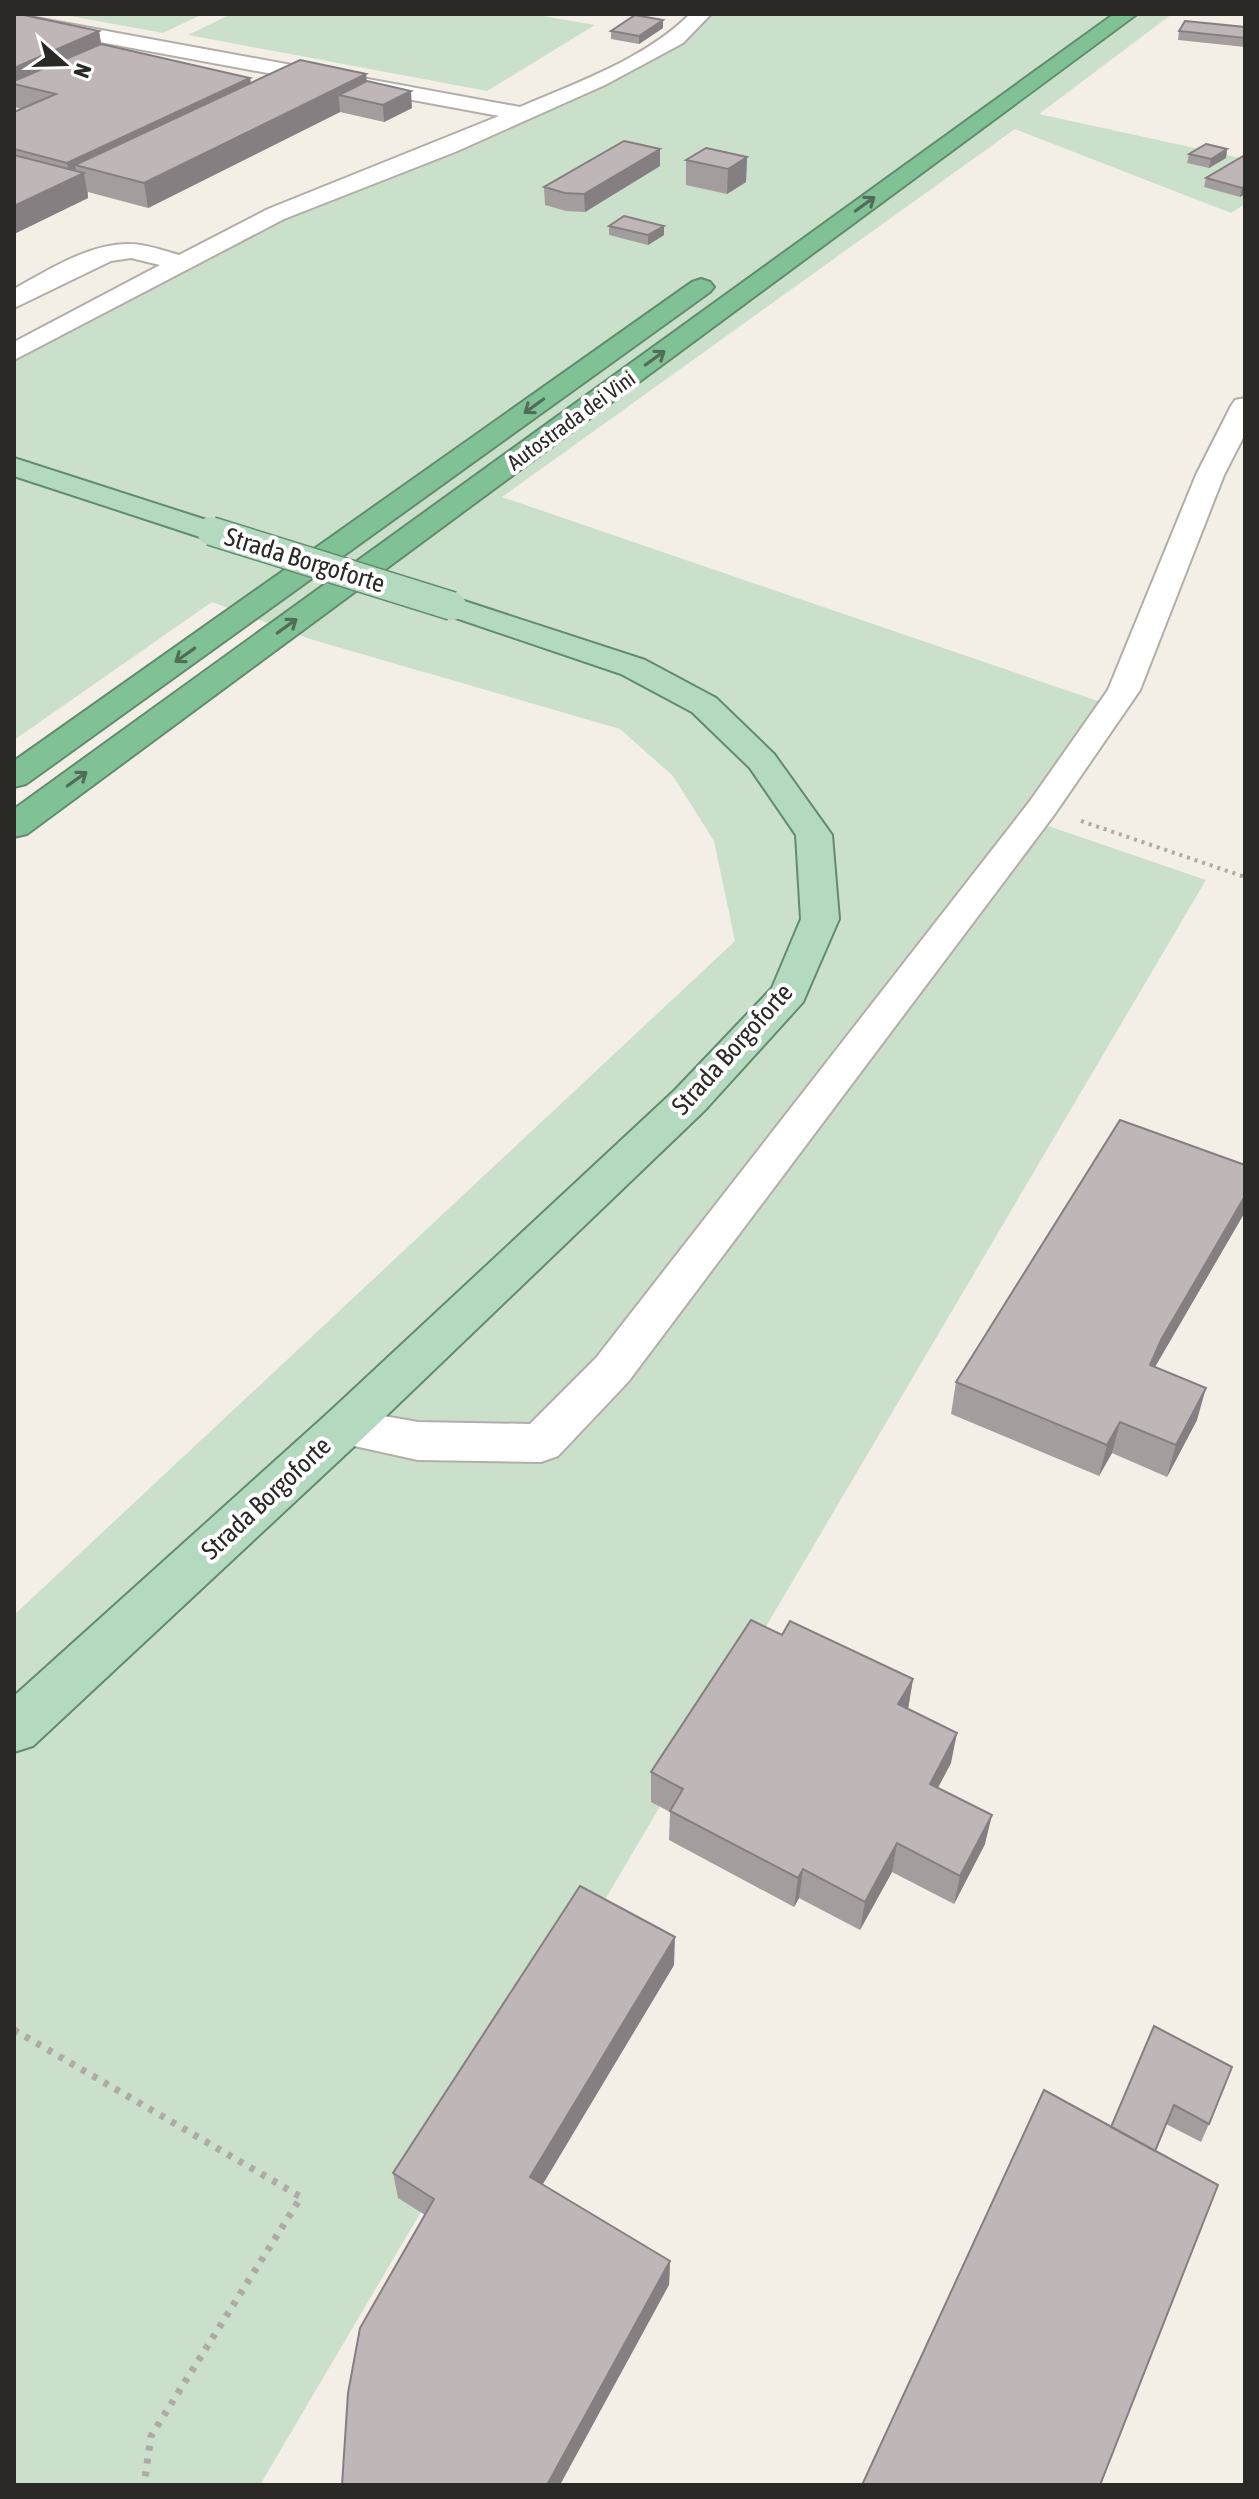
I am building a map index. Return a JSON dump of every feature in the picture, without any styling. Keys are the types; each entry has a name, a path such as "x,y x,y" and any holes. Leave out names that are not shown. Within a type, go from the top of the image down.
{"highway":[{"name":"Autostrada dei Vini","path":"14,826 1127,14"},
{"name":"Autostrada dei Vini","path":"14,777 713,279"}],"main road":[{"name":"Strada Borgoforte","path":"14,467 633,667 704,705 762,761 814,835 820,919 789,993 700,1089 344,1427 14,1729"}],"street":[{"path":"14,352 276,214 447,147 598,81 676,39 701,14"},
{"path":"14,20 523,114"},
{"path":"217,220 276,214"},
{"path":"14,300 47,280 164,233"},
{"path":"114,252 143,253 181,263"},
{"path":"344,1427 418,1441 541,1443 612,1370 1042,808 1124,690 1210,475 1245,406"}],"path":[{"path":"1042,808 1245,877"},
{"path":"14,2030 301,2197 151,2436 144,2485"}],"green space":[{"path":"203,14 163,33 70,16"},
{"path":"231,14 531,14 595,25 487,91 188,35"},
{"path":"701,14 1172,14 1039,114 1245,159 1245,204 1231,213 1015,129 502,497 1101,702 1019,816 1206,880 260,2485 14,2485 14,1615 735,941 714,841 673,776 620,729 310,639 212,602 14,740 14,347 270,214 518,113 677,39"}],"building":[{"path":"19,14 99,31 14,68 14,16"},
{"path":"635,15 663,20 639,36 611,31"},
{"path":"1185,21 1245,27 1245,38 1179,31"},
{"path":"101,44 250,78 67,163 14,149 14,112 56,94 14,84 14,81"},
{"path":"300,60 366,74 144,183 75,165"},
{"path":"367,81 411,91 383,105 339,95"},
{"path":"624,141 660,149 584,194 544,187"},
{"path":"1206,144 1227,149 1211,159 1189,154"},
{"path":"706,148 747,157 728,169 686,160"},
{"path":"14,155 84,173 14,206"},
{"path":"1245,155 1245,186 1242,188 1206,178"},
{"path":"624,216 664,226 648,235 609,226"},
{"path":"1120,1120 1245,1165 1245,1196 1161,1340 1150,1365 1206,1388 1176,1445 1120,1422 1107,1445 956,1382"},
{"path":"751,1620 782,1635 790,1621 913,1679 898,1704 957,1733 930,1784 992,1815 960,1876 897,1843 865,1902 803,1869 798,1878 670,1811 683,1789 651,1772"},
{"path":"580,1886 675,1937 530,2177 670,2261 547,2485 342,2485 348,2393 360,2328 434,2199 393,2173"},
{"path":"1154,2026 1232,2067 1209,2124 1174,2105 1155,2151 1111,2127"},
{"path":"1044,2090 1218,2185 1100,2485 862,2485"}]}
